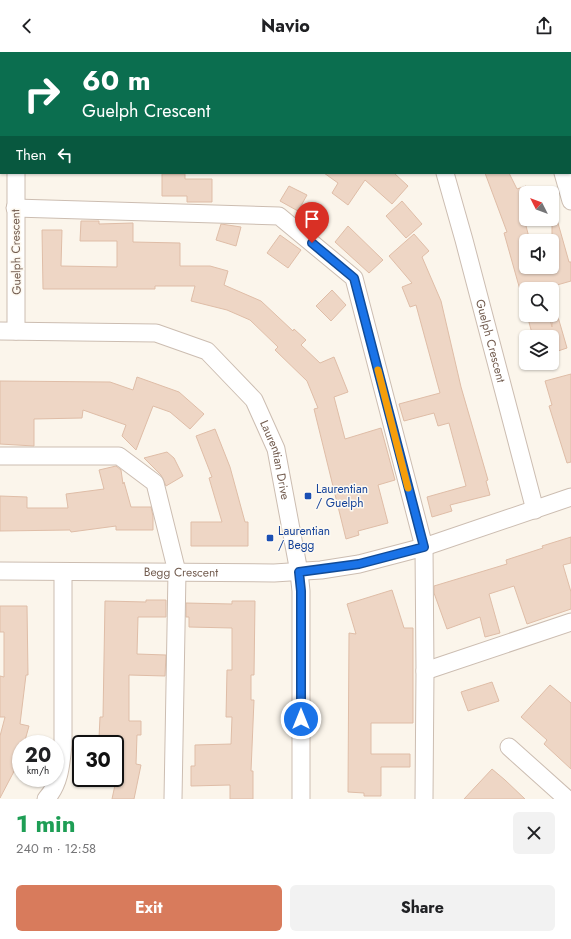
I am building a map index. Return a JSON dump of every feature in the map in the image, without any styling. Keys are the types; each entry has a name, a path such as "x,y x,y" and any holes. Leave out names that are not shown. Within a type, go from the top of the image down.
{"street":[{"name":"Guelph Crescent","path":"8,331 16,174"},
{"name":"Guelph Crescent","path":"445,174 535,510"},
{"path":"564,174 571,200"},
{"path":"15,208 279,216 354,278 424,547 424,799"},
{"name":"Laurentian Drive","path":"8,331 156,333 207,351 254,400 276,449 299,572 301,591 301,799"},
{"path":"0,456 119,456 154,483 177,572 173,799"},
{"path":"299,572 359,564 424,547 571,497"},
{"name":"Begg Crescent","path":"0,571 299,572"},
{"path":"46,799 50,794 60,772 63,744 63,572"},
{"path":"425,671 571,622"},
{"path":"509,747 567,799"}],"building":[{"path":"162,174 185,174 185,179 212,179 212,202 187,202 187,196 162,196"},
{"path":"325,174 395,174 408,186 392,204 365,180 348,205 332,193 338,183"},
{"path":"485,174 510,174 517,189 519,188 519,226 526,226 528,234 519,234 519,274 559,274 559,234 552,234 552,226 559,226 569,262 571,262 571,281 559,284 559,282 519,282 519,286 504,233 507,232"},
{"path":"289,186 307,195 298,211 280,201"},
{"path":"402,201 422,224 406,238 386,216"},
{"path":"81,221 99,221 99,224 133,223 133,242 180,243 180,266 210,266 228,271 224,285 261,301 293,331 294,329 306,340 301,345 320,363 334,357 348,392 334,397 345,439 381,428 395,480 378,485 388,523 358,531 359,535 346,539 314,409 318,408 307,381 275,350 278,347 250,320 227,310 191,301 195,286 155,286 155,289 43,289 42,230 62,230 61,266 117,267 117,241 80,241"},
{"path":"221,224 241,227 236,246 216,240"},
{"path":"348,226 383,260 369,273 335,242"},
{"path":"414,234 429,251 422,257 441,301 461,387 488,480 486,481 490,495 450,505 452,511 432,517 427,497 466,486 449,423 438,426 434,413 404,421 399,404 440,393 416,305 410,307 402,287 412,283 389,256"},
{"path":"280,235 301,250 288,268 267,253"},
{"path":"332,290 346,305 331,321 316,306"},
{"path":"559,320 567,348 559,351 559,330 531,330 529,322 551,322 552,327 552,322 559,322"},
{"path":"571,374 571,462 567,463 549,406 552,405 545,381"},
{"path":"137,377 179,392 204,414 190,429 170,412 153,406 136,450 122,436 126,425 83,410 82,418 34,419 34,446 0,444 0,381 110,382 133,390"},
{"path":"215,429 230,467 245,522 248,522 248,546 191,546 191,522 222,522 209,478 212,477 196,436"},
{"path":"167,452 174,458 183,476 166,486 161,475 144,458"},
{"path":"116,466 121,470 123,484 124,482 131,507 151,507 153,516 153,530 116,530 116,526 71,532 70,530 0,531 0,496 27,497 27,508 68,508 66,494 104,489 99,470"},
{"path":"571,537 571,563 563,565 571,592 571,609 527,624 514,586 489,594 500,633 485,637 480,617 447,629 434,593 434,586 507,564 506,560"},
{"path":"392,590 404,628 413,628 413,723 371,723 371,754 410,754 410,767 381,767 381,796 364,796 364,793 348,792 349,633 356,634 347,604"},
{"path":"146,600 166,600 166,617 138,617 137,654 166,655 165,676 129,675 129,721 141,721 141,735 137,735 136,764 141,765 134,799 112,799 115,787 124,787 124,735 99,735 100,717 103,717 105,601 146,602"},
{"path":"232,601 255,601 254,675 251,675 251,700 254,700 251,771 253,771 253,799 230,799 230,785 191,786 191,766 195,766 195,745 231,744 232,717 226,717 227,670 232,670 232,628 189,627 189,617 186,617 186,603 232,604"},
{"path":"0,606 27,606 28,675 26,675 20,724 29,726 26,735 12,735 12,775 0,798 0,736 5,717 0,717 0,676 4,677 4,632 0,632"},
{"path":"492,682 499,701 468,711 461,692"},
{"path":"550,685 571,703 571,769 544,744 547,740 521,717"},
{"path":"492,769 505,780 525,799 464,799"}],"slow traffic":[{"path":"378,370 408,488"}],"place":[{"name":"Laurentian / Guelph","path":"308,496"},
{"name":"Laurentian / Begg","path":"270,538"}],"route":[{"path":"301,719 301,591 299,572 359,564 424,547 354,278 312,243"}]}
